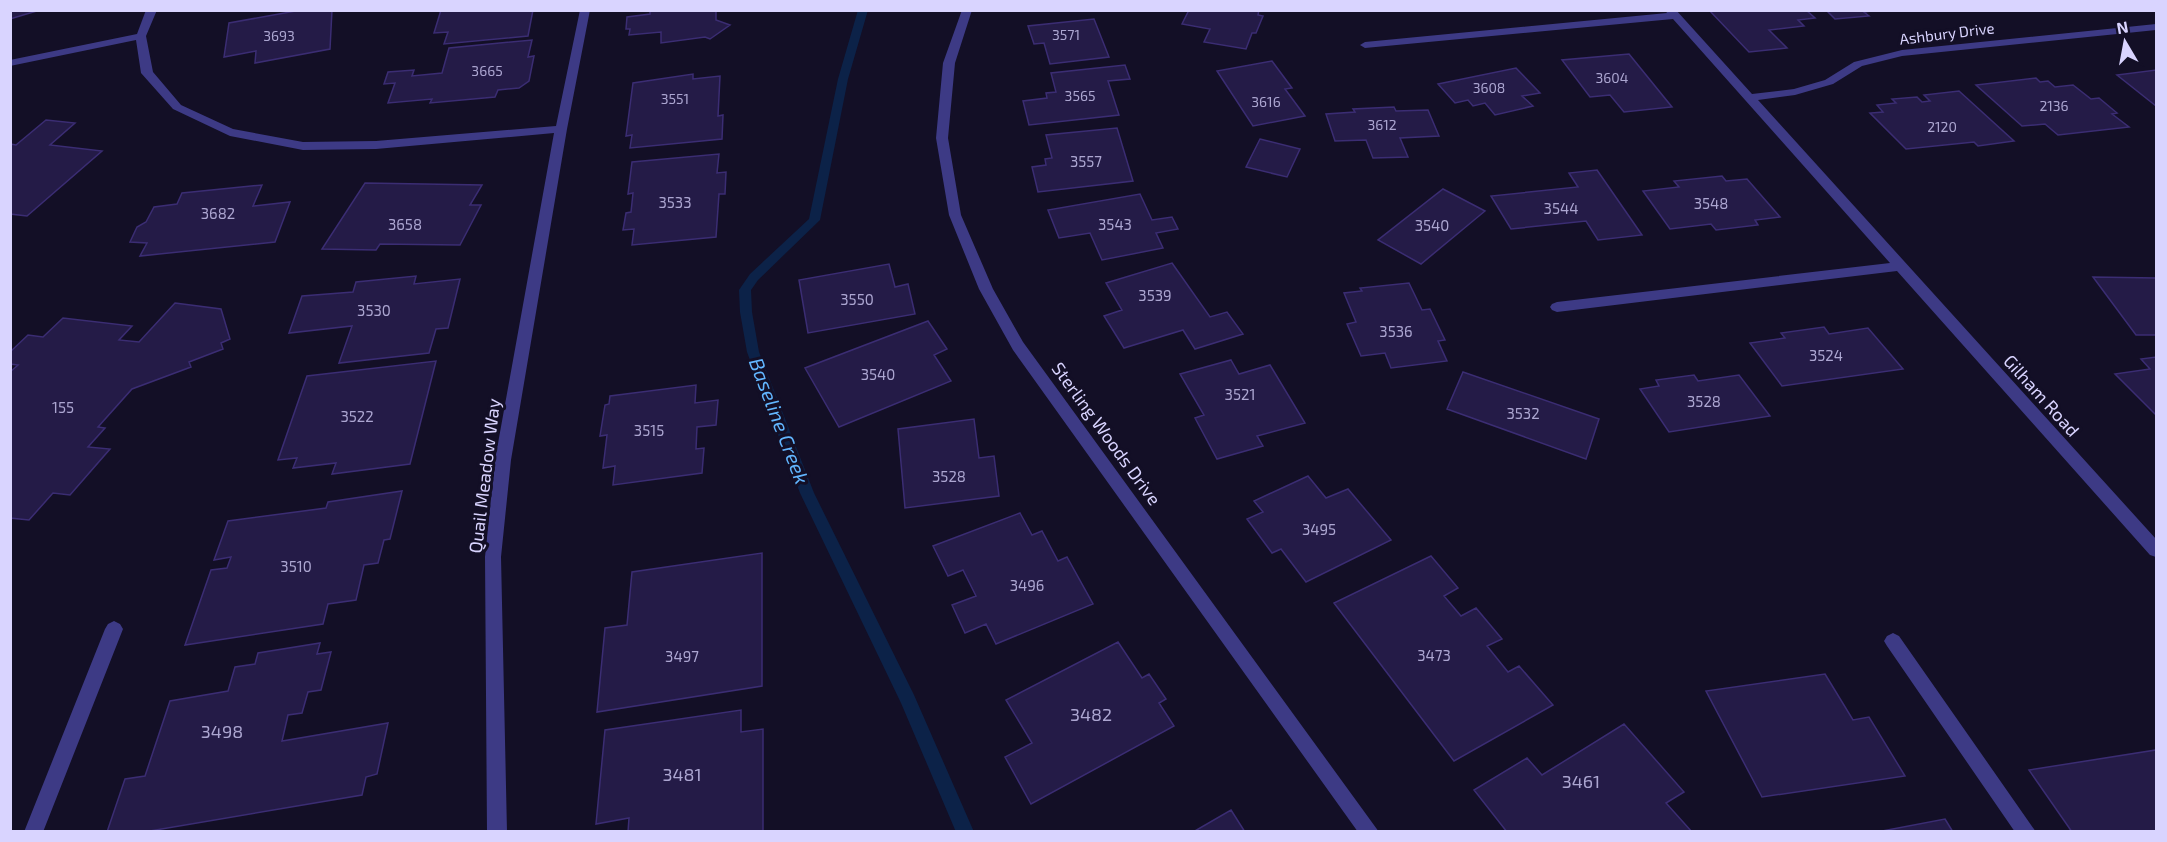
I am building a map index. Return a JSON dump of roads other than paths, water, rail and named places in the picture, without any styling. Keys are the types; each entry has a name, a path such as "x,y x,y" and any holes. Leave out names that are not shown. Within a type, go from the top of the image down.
{"street":[{"path":"152,10 141,36 147,73 177,107 230,132 303,146 366,145 561,129"},
{"name":"Quail Meadow Way","path":"497,831 493,557 503,460 561,129 585,10"},
{"name":"Sterling Woods Drive","path":"967,10 949,63 942,138 955,215 986,289 1018,346 1370,831"},
{"path":"1365,45 1672,13"},
{"name":"Gilham Road","path":"1672,13 2157,550"},
{"name":"Ashbury Drive","path":"1749,98 1795,92 1829,82 1858,64 1902,53 2157,27"},
{"path":"10,63 141,36"},
{"path":"1557,307 1900,266"},
{"path":"33,831 114,629"},
{"path":"1893,641 2027,831"}],"waterway":[{"name":"Baseline Creek","path":"863,10 843,79 814,220 754,277 745,290 746,312 753,352 807,493 908,700 965,832"}]}
